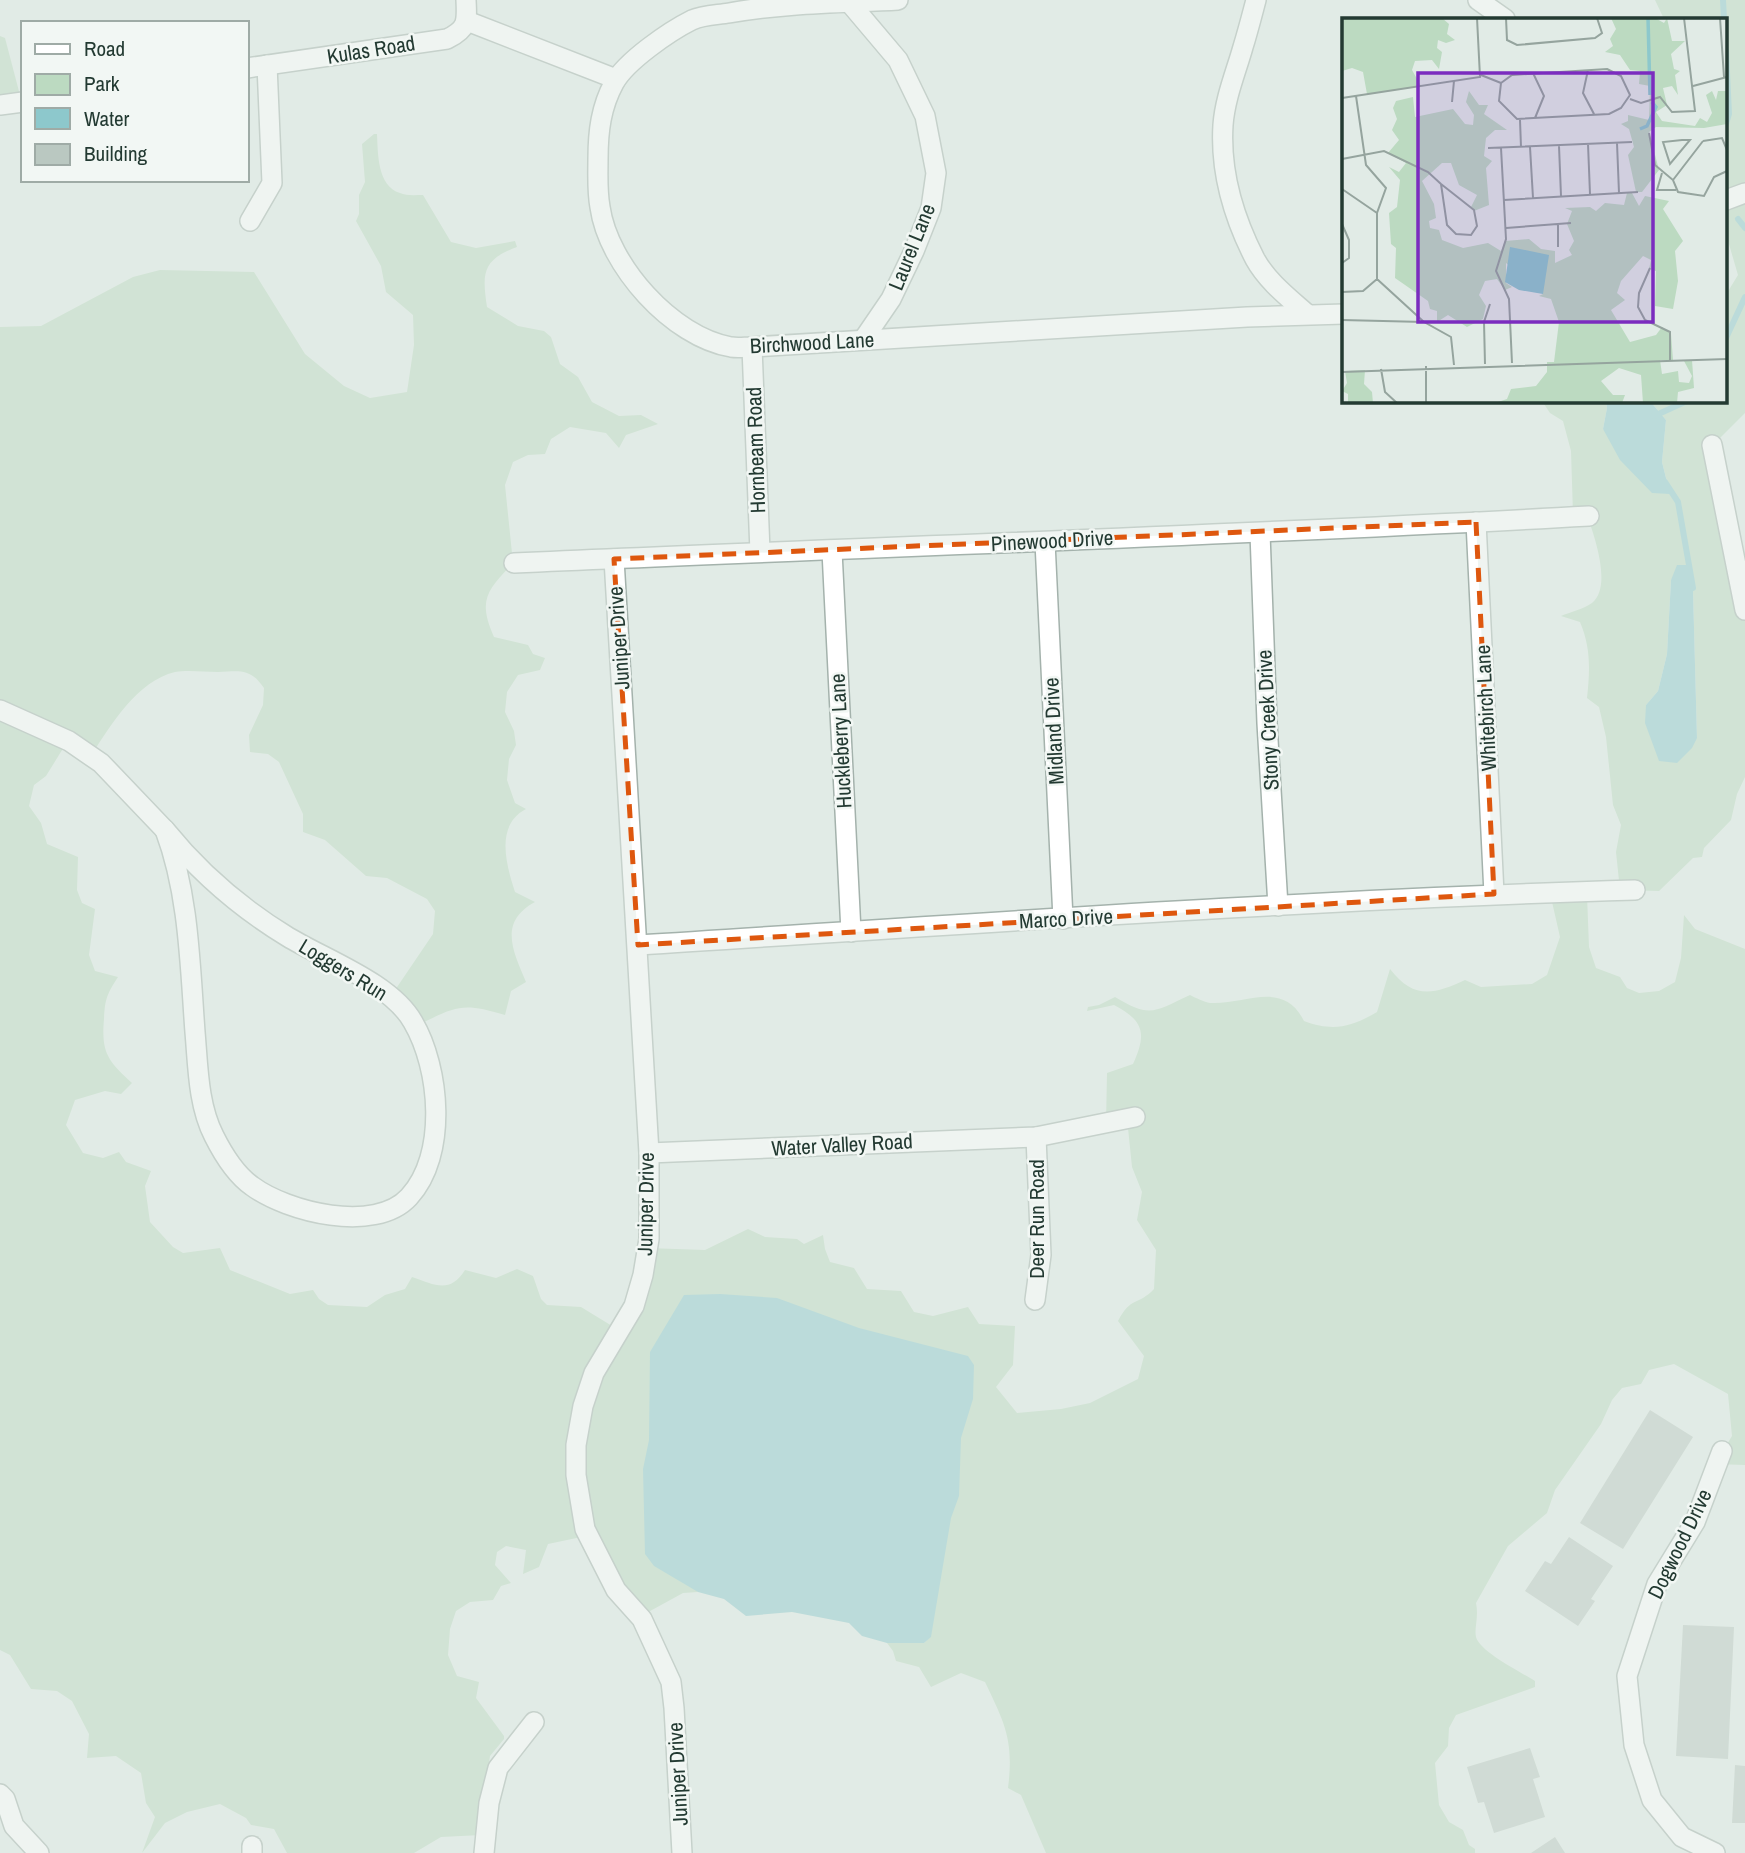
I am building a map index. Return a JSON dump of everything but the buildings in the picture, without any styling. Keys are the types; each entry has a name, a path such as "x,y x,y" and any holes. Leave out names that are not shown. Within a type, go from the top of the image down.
{"street":[{"path":"466,0 467,21 616,79 645,51 672,31 696,18 747,10 898,0"},
{"path":"1256,0 1229,92 1223,123 1223,155 1229,192 1256,261 1283,293 1307,314"},
{"path":"1478,0 1504,18"},
{"name":"Laurel Lane","path":"849,2 898,60 925,116 936,173 931,208 914,251 891,299 863,340"},
{"name":"Kulas Road","path":"248,68 447,39 458,34 467,21"},
{"path":"250,221 272,183 267,65"},
{"name":"Birchwood Lane","path":"616,79 601,110 598,177 600,209 609,237 623,268 647,295 693,331 731,347 1342,314"},
{"path":"1728,199 1745,193"},
{"name":"Hornbeam Road","path":"752,347 760,552"},
{"path":"1712,446 1745,610"},
{"name":"Pinewood Drive","path":"514,564 1260,533 1589,516"},
{"name":"Whitebirch Lane","path":"1476,522 1493,894"},
{"name":"Stony Creek Drive","path":"1260,533 1267,723 1278,906"},
{"name":"Midland Drive","path":"1045,542 1063,919"},
{"name":"Huckleberry Lane","path":"832,551 850,932"},
{"name":"Juniper Drive","path":"614,559 649,1153 649,1239 634,1306 594,1373 583,1406 576,1445 576,1475 585,1529 616,1590 642,1619 671,1682 682,1853"},
{"name":"Loggers Run","path":"0,710 69,741 102,763 165,830 212,880 287,936 372,984 394,1000 412,1020 427,1053 434,1085 434,1137 425,1173 409,1198 391,1210 365,1218 307,1211 278,1201 250,1185 231,1164 212,1133 200,1088 189,935 174,854 165,830"},
{"name":"Marco Drive","path":"638,945 1493,894 1635,890"},
{"path":"1036,1137 1135,1117"},
{"name":"Water Valley Road","path":"649,1153 1036,1137"},
{"name":"Deer Run Road","path":"1035,1300 1041,1255 1036,1137"},
{"name":"Dogwood Drive","path":"1715,1853 1682,1838 1652,1800 1634,1745 1628,1676 1657,1584 1695,1522 1722,1451"},
{"path":"484,1853 489,1804 498,1768 534,1722"},
{"path":"0,1794 5,1799 14,1826 39,1853"}],"highlighted area":[{"path":"1476,522 1494,894 638,945 614,559"}],"green space":[{"path":"1655,0 1745,0 1745,413 1718,440 1745,619 1745,777 1737,794 1731,820 1704,848 1702,857 1693,858 1659,891 1620,890 1616,852 1621,825 1613,805 1606,737 1599,707 1587,698 1588,650 1580,622 1561,616 1589,605 1598,596 1601,586 1600,562 1588,518 1573,514 1571,451 1563,421 1550,413 1543,402 1606,402 1603,429 1670,494 1662,462 1666,420 1651,402 1728,402 1728,291 1738,275 1728,241 1728,18 1664,18","holes":["1687,565 1693,590 1697,738 1646,705 1658,691 1667,654 1671,580"]},
{"path":"0,36 5,38 21,99 0,103"},
{"path":"377,134 380,168 387,184 402,194 423,195 451,242 476,248 515,241 517,247 497,257 487,269 487,307 518,326 544,331 551,337 560,364 578,377 592,402 619,416 641,415 658,424 626,435 619,448 606,433 570,427 551,439 545,454 528,455 513,462 505,485 513,563 492,588 486,604 486,613 494,637 528,645 533,654 545,658 540,670 518,675 507,692 505,712 514,731 516,745 509,759 507,780 515,803 526,809 516,816 510,825 505,846 506,858 515,892 535,902 523,910 512,928 513,948 526,982 511,991 505,1015 478,1008 459,1008 416,1026 391,996 433,934 435,911 427,899 387,878 366,876 325,840 303,832 303,814 279,762 268,754 250,752 249,735 263,705 264,688 254,677 239,671 191,671 175,672 161,677 137,694 126,706 92,754 67,742 46,776 34,785 29,806 41,823 47,844 78,857 77,890 82,903 95,909 89,955 95,971 118,977 106,1001 105,1048 117,1069 132,1083 121,1094 105,1091 75,1100 66,1125 83,1153 103,1158 119,1152 126,1162 151,1171 145,1186 150,1222 173,1247 183,1253 220,1248 230,1270 290,1294 313,1290 319,1299 328,1305 367,1307 385,1295 405,1289 412,1277 442,1286 454,1282 465,1270 496,1278 517,1269 533,1276 541,1299 547,1305 581,1307 617,1329 647,1248 705,1250 748,1229 765,1237 797,1239 804,1244 823,1235 830,1262 854,1268 867,1289 901,1291 914,1312 933,1316 968,1307 979,1324 1015,1326 1013,1365 996,1387 1017,1413 1061,1409 1090,1403 1138,1379 1144,1356 1118,1321 1131,1304 1154,1289 1156,1250 1137,1220 1142,1192 1132,1167 1128,1128 1106,1124 1107,1073 1133,1064 1140,1044 1140,1029 1132,1017 1114,1005 1087,1011 1088,1007 1115,997 1136,1008 1152,1010 1190,995 1210,1003 1275,997 1295,1008 1304,1021 1333,1027 1359,1021 1377,1012 1390,969 1407,985 1424,991 1443,989 1465,980 1481,987 1532,984 1547,975 1560,937 1550,893 1587,895 1589,947 1596,968 1620,977 1627,988 1639,993 1659,991 1675,982 1681,958 1684,915 1695,929 1745,949 1745,1465 1715,1464 1732,1436 1728,1394 1674,1364 1649,1370 1641,1384 1622,1388 1612,1400 1601,1424 1555,1490 1547,1513 1508,1546 1476,1603 1476,1637 1493,1655 1535,1681 1535,1687 1456,1715 1449,1728 1448,1746 1435,1763 1439,1805 1449,1822 1463,1830 1475,1853 1046,1853 1021,1795 1008,1788 1009,1744 985,1682 961,1673 931,1687 919,1667 896,1661 887,1643 924,1643 931,1636 695,1589 698,1592 683,1593 641,1616 586,1536 548,1544 539,1567 523,1574 526,1550 506,1546 497,1552 495,1565 511,1583 501,1586 493,1600 470,1602 456,1611 450,1629 448,1655 457,1676 479,1682 476,1698 504,1739 490,1756 481,1835 441,1837 414,1853 287,1853 274,1829 251,1825 246,1818 220,1804 187,1812 165,1823 142,1853 155,1817 146,1803 141,1773 116,1756 87,1758 89,1734 72,1701 57,1691 31,1689 10,1655 0,1650 0,327 41,326 133,277 160,270 254,272 305,354 344,386 370,398 407,392 414,345 413,315 386,292 381,266 356,221 359,214 359,195 365,182 362,144"}],"water":[{"path":"1606,402 1651,402 1666,420 1662,462 1670,494 1652,493 1620,460 1603,429"},
{"path":"1677,565 1687,565 1693,590 1697,738 1692,748 1677,763 1659,761 1645,723 1646,705 1658,691 1667,654 1671,580"},
{"path":"720,1294 777,1298 859,1328 968,1356 974,1365 973,1399 961,1438 959,1496 951,1518 931,1637 924,1643 887,1643 862,1636 849,1623 792,1612 746,1616 724,1599 698,1592 654,1566 645,1554 643,1469 649,1440 650,1352 684,1295"}],"waterway":[{"path":"1723,0 1724,18"},
{"path":"1728,93 1728,117"},
{"path":"1738,219 1745,228"},
{"path":"1728,334 1745,297"},
{"path":"1654,416 1685,402"},
{"path":"1665,482 1678,502 1693,588"}]}
